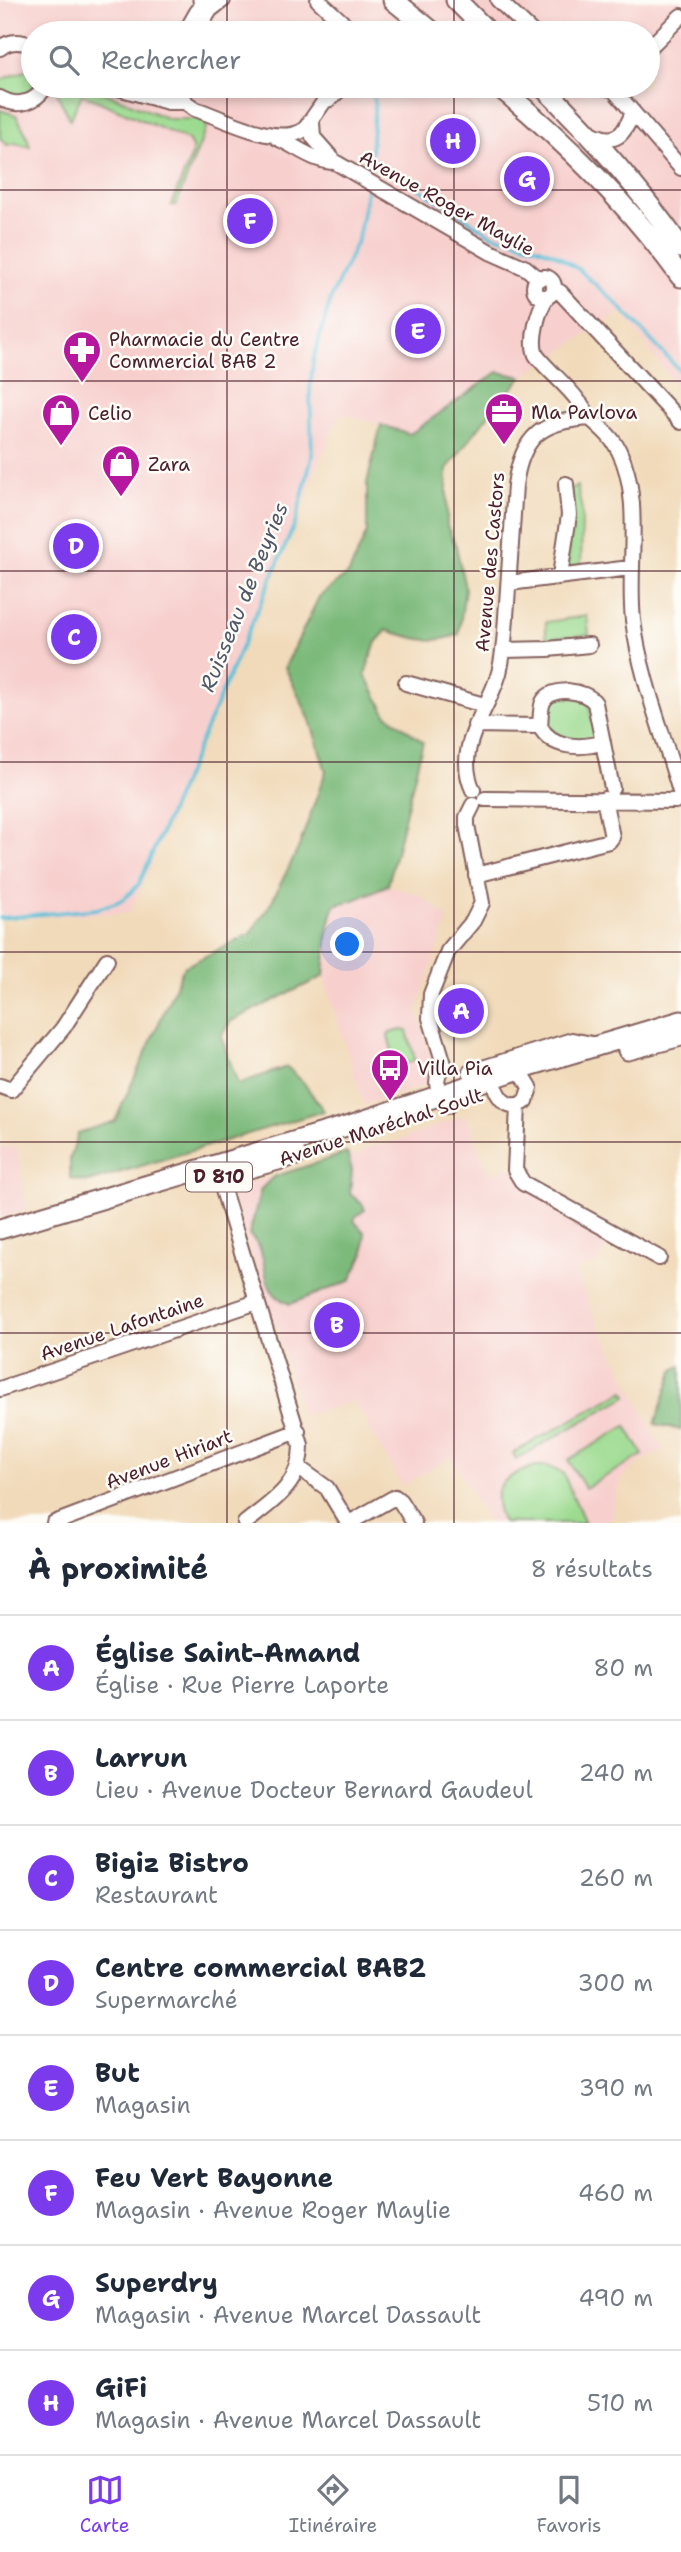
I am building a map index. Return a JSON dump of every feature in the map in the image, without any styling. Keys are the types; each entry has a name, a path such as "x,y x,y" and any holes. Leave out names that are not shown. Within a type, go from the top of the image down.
{"main road":[{"path":"393,0 419,21"},
{"path":"456,0 477,21"},
{"path":"502,98 550,129"},
{"path":"513,98 550,129 601,179 656,243 681,277"},
{"path":"554,98 589,132 654,208 681,248"},
{"path":"601,179 633,200 681,248"},
{"name":"D 810","path":"523,1074 599,1046 681,1021"},
{"name":"D 810","path":"0,1229 443,1101 482,1081 523,1074 681,1036"},
{"name":"Avenue Maréchal Soult","path":"0,1241 246,1170 443,1101"}],"street":[{"path":"194,21 209,0"},
{"path":"203,21 210,10 209,0"},
{"path":"318,0 341,21"},
{"path":"498,0 520,21"},
{"path":"660,37 681,16"},
{"path":"0,48 11,42 21,43"},
{"path":"1,99 18,104 35,98"},
{"name":"Avenue Roger Maylie","path":"154,98 168,102 185,102 195,109 290,143 313,157 335,162"},
{"path":"184,98 185,102"},
{"path":"269,135 299,134 312,122 328,98"},
{"path":"622,98 681,168"},
{"path":"589,132 602,139 611,139 625,130 634,112"},
{"name":"Avenue Roger Maylie","path":"312,122 313,137 335,162 490,252 526,268 540,279 549,279 554,284 550,293"},
{"path":"477,798 608,794 675,801 681,797 648,689 635,633 631,568 632,496 625,466 610,437 590,418 579,401 541,361 533,348 541,310 550,293 560,292 681,422"},
{"name":"Avenue des Castors","path":"444,1064 430,1018 431,995 448,951 479,913 482,903 467,817 477,798 468,775 468,748 475,725 495,684 504,650 519,459 535,436 562,423 590,418"},
{"path":"559,576 569,515 566,484"},
{"path":"509,583 631,568"},
{"path":"504,650 589,645"},
{"path":"406,683 484,705"},
{"path":"475,875 609,841 612,837 603,742 595,703 590,695 578,692 555,693 544,702 540,726 561,744 592,745 603,742"},
{"path":"475,725 540,726"},
{"path":"0,1086 11,1090 20,1081 63,1028 107,960"},
{"path":"482,1081 572,1040 599,1046"},
{"path":"443,1101 437,1076 444,1064 463,1067 504,1102 518,1106 526,1101 530,1093 523,1074"},
{"path":"518,1106 515,1170 523,1183 659,1258"},
{"path":"219,1177 301,1445 299,1468 291,1484 281,1496 244,1523"},
{"name":"Avenue Lafontaine","path":"0,1390 257,1302"},
{"name":"Avenue Hiriart","path":"54,1523 298,1430"},
{"path":"299,1468 320,1481 349,1523 395,1497 414,1523"}],"shaded area":[{"path":"0,0 681,0 681,392 621,312 522,377 498,372 410,434 340,413 130,913 0,918"},
{"path":"388,885 420,895 448,918 417,1009 433,1064 425,1085 364,1105 324,976 327,935 334,905 354,900"},
{"path":"466,1115 490,1176 507,1166 612,1238 596,1264 574,1270 601,1330 663,1450 634,1466 623,1478 616,1493 610,1523 489,1523 452,1457 402,1486 355,1401 303,1416 279,1340 280,1328 275,1327 232,1193 235,1186 348,1153 359,1156 373,1146 389,1144"},
{"path":"17,1146 27,1210 0,1219 0,1147"}],"green space":[{"path":"21,72 21,95 10,94 0,89 0,80"},
{"path":"59,98 80,98 70,120"},
{"path":"91,98 117,98 169,119 198,119 205,122 207,126 176,205 171,205 192,155 188,140"},
{"path":"0,110 16,115 30,147 16,143 7,145 0,138"},
{"path":"498,372 522,377 447,469 447,526 456,546 465,588 459,634 423,640 387,630 376,642 365,674 386,714 423,742 388,885 354,900 334,905 327,935 324,976 231,1021 221,1036 238,1084 287,1067 303,1082 324,1111 88,1182 70,1179 70,1159 78,1133 115,1121 184,967 250,934 270,905 298,849 326,771 310,720 285,667 319,597 349,573 367,532 367,483 381,425 410,434"},
{"path":"577,486 582,510 581,570 567,573 570,490"},
{"path":"587,616 589,635 548,638 546,645 546,622"},
{"path":"554,696 588,699 594,741 554,737 543,716"},
{"path":"402,1030 407,1031 415,1059 396,1065 388,1036"},
{"path":"347,1153 352,1170 350,1194 365,1210 356,1216 354,1221 365,1233 364,1253 350,1281 290,1304 272,1290 257,1243 249,1235 261,1189 273,1177"},
{"path":"681,1365 681,1430 655,1424 673,1371"},
{"path":"624,1391 627,1396 516,1459 513,1453"},
{"path":"626,1426 643,1455 585,1488 568,1460"},
{"path":"536,1466 547,1466 563,1473 585,1523 503,1523 497,1500 501,1485 515,1474"}],"waterway":[{"name":"Ruisseau de Beyries","path":"369,178 374,98"},
{"path":"371,158 490,234 555,254 578,269 615,302 681,372"},
{"name":"Ruisseau de Beyries","path":"0,918 97,909 123,900 139,884 296,521 312,456 310,390 313,361 331,298 358,239 368,185"}],"place":[{"name":"GiFi","path":"453,141"},
{"name":"Superdry","path":"527,179"},
{"name":"Feu Vert Bayonne","path":"250,221"},
{"name":"But","path":"418,331"},
{"name":"Pharmacie du Centre Commercial BAB 2","path":"82,384"},
{"name":"Ma Pavlova","path":"504,446"},
{"name":"Celio","path":"61,447"},
{"name":"Zara","path":"121,498"},
{"name":"Centre commercial BAB2","path":"76,546"},
{"name":"Bigiz Bistro","path":"74,637"},
{"name":"Église Saint-Amand","path":"461,1011"},
{"name":"Villa Pia","path":"390,1102"},
{"name":"Larrun","path":"337,1325"}]}
